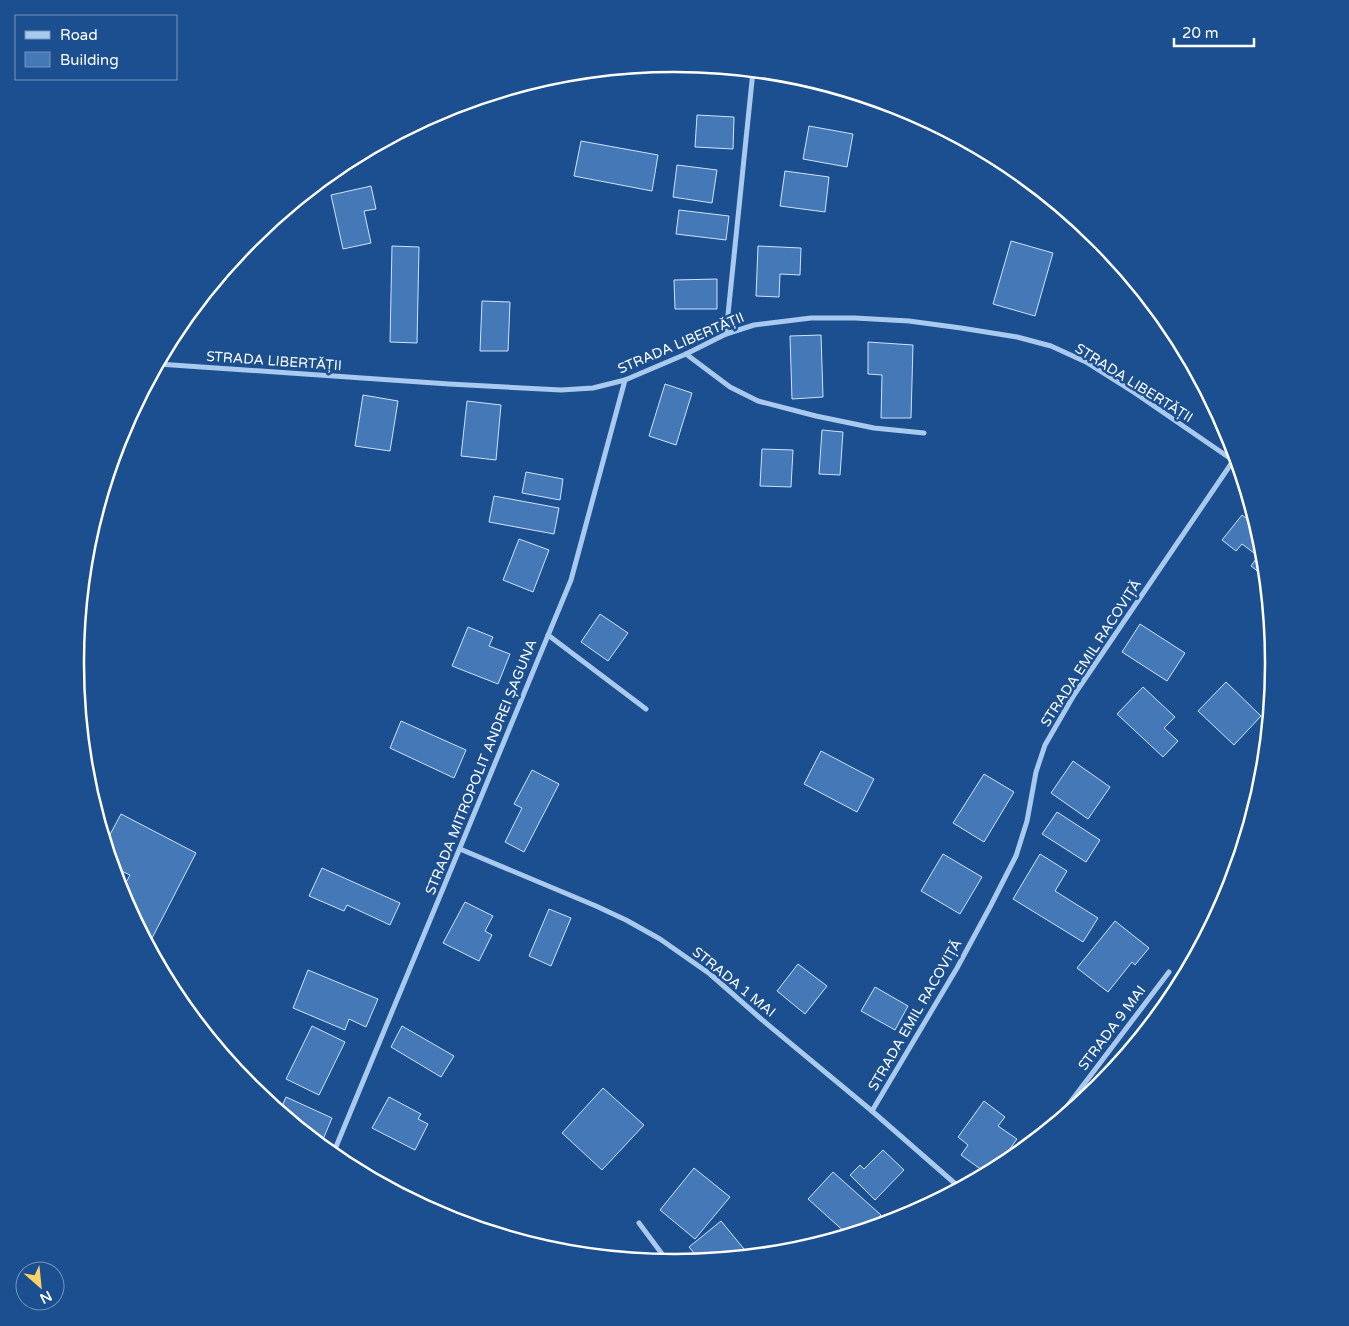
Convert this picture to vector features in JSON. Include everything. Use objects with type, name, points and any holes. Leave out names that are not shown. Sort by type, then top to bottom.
[{"type":"street","points":[[726,334],[752,78]]},
{"type":"street","name":"STRADA LIBERTĂȚII","points":[[165,365],[561,390],[593,388],[626,380],[726,334],[754,325],[812,318],[909,321],[1025,339],[1051,346],[1086,362],[1136,393],[1228,457]]},
{"type":"street","points":[[686,354],[730,387],[758,401],[864,426],[924,433]]},
{"type":"street","name":"STRADA MITROPOLIT ANDREI ȘAGUNA","points":[[336,1147],[571,580],[626,380]]},
{"type":"street","name":"STRADA EMIL RACOVIȚĂ","points":[[872,1111],[957,968],[992,905],[1016,856],[1036,772],[1045,745],[1074,695],[1232,467]]},
{"type":"street","points":[[548,635],[646,709]]},
{"type":"street","name":"STRADA 1 MAI","points":[[460,849],[596,906],[660,939],[710,974],[954,1183]]},
{"type":"street","name":"STRADA 9 MAI","points":[[1072,1099],[1168,972]]},
{"type":"street","points":[[639,1223],[662,1253]]},
{"type":"building","points":[[697,115],[734,117],[733,149],[695,147]]},
{"type":"building","points":[[809,126],[853,134],[847,167],[803,159]]},
{"type":"building","points":[[581,141],[658,155],[652,191],[574,176]]},
{"type":"building","points":[[677,165],[717,170],[712,203],[673,197]]},
{"type":"building","points":[[785,171],[829,177],[825,212],[780,206]]},
{"type":"building","points":[[371,186],[376,209],[364,211],[371,243],[343,249],[331,195]]},
{"type":"building","points":[[679,210],[729,216],[726,240],[676,234]]},
{"type":"building","points":[[1011,241],[1053,253],[1035,316],[993,304]]},
{"type":"building","points":[[392,246],[419,247],[417,343],[390,342]]},
{"type":"building","points":[[758,246],[801,248],[800,275],[780,274],[779,297],[756,296]]},
{"type":"building","points":[[717,279],[717,309],[675,309],[674,280]]},
{"type":"building","points":[[482,301],[510,302],[508,351],[480,351]]},
{"type":"building","points":[[821,335],[823,397],[792,399],[790,336]]},
{"type":"building","points":[[868,342],[913,345],[911,418],[881,418],[882,375],[868,374]]},
{"type":"building","points":[[665,384],[692,393],[676,445],[649,436]]},
{"type":"building","points":[[363,395],[398,401],[390,451],[355,446]]},
{"type":"building","points":[[467,401],[501,405],[496,460],[461,456]]},
{"type":"building","points":[[822,430],[843,432],[840,475],[819,474]]},
{"type":"building","points":[[762,449],[793,450],[791,487],[760,486]]},
{"type":"building","points":[[526,472],[563,479],[560,500],[522,493]]},
{"type":"building","points":[[494,496],[559,508],[554,534],[489,522]]},
{"type":"building","points":[[1242,515],[1247,519],[1255,554],[1242,544],[1236,551],[1222,540]]},
{"type":"building","points":[[519,539],[549,550],[533,592],[503,580]]},
{"type":"building","points":[[1256,559],[1258,571],[1251,566]]},
{"type":"building","points":[[600,614],[628,633],[608,661],[581,642]]},
{"type":"building","points":[[1140,624],[1185,653],[1167,681],[1122,652]]},
{"type":"building","points":[[468,627],[493,637],[489,646],[510,654],[498,684],[452,666]]},
{"type":"building","points":[[1226,682],[1261,716],[1234,745],[1198,711]]},
{"type":"building","points":[[1143,687],[1175,717],[1164,728],[1178,741],[1163,757],[1117,714]]},
{"type":"building","points":[[401,721],[466,750],[454,778],[390,748]]},
{"type":"building","points":[[821,751],[874,779],[857,812],[804,784]]},
{"type":"building","points":[[1073,761],[1110,787],[1088,819],[1051,793]]},
{"type":"building","points":[[532,770],[559,784],[524,852],[505,842],[522,808],[514,804]]},
{"type":"building","points":[[984,774],[1014,792],[984,842],[953,823]]},
{"type":"building","points":[[1057,812],[1100,840],[1086,862],[1042,834]]},
{"type":"building","points":[[121,814],[196,853],[152,938],[126,882],[130,875],[122,871],[110,835]]},
{"type":"building","points":[[943,854],[982,877],[960,914],[921,891]]},
{"type":"building","points":[[1040,854],[1067,871],[1055,891],[1098,918],[1083,942],[1013,899]]},
{"type":"building","points":[[322,868],[400,903],[390,925],[347,905],[344,911],[309,896]]},
{"type":"building","points":[[465,902],[493,916],[485,931],[492,935],[479,961],[443,943]]},
{"type":"building","points":[[549,909],[571,918],[551,966],[529,956]]},
{"type":"building","points":[[1115,921],[1149,948],[1135,965],[1132,962],[1108,992],[1077,968]]},
{"type":"building","points":[[798,964],[827,986],[805,1014],[777,991]]},
{"type":"building","points":[[308,970],[378,999],[366,1027],[349,1019],[345,1030],[293,1008]]},
{"type":"building","points":[[875,987],[908,1006],[895,1030],[861,1011]]},
{"type":"building","points":[[312,1026],[345,1042],[319,1095],[286,1079]]},
{"type":"building","points":[[402,1026],[454,1056],[441,1077],[391,1047]]},
{"type":"building","points":[[603,1088],[644,1125],[602,1170],[562,1133]]},
{"type":"building","points":[[286,1097],[332,1118],[324,1137],[315,1131],[283,1105]]},
{"type":"building","points":[[389,1097],[421,1114],[418,1119],[428,1124],[415,1150],[372,1128]]},
{"type":"building","points":[[984,1101],[1005,1117],[998,1126],[1017,1139],[1010,1149],[979,1168],[961,1155],[968,1145],[958,1137]]},
{"type":"building","points":[[883,1150],[904,1170],[875,1200],[850,1175],[860,1165],[864,1169]]},
{"type":"building","points":[[694,1168],[730,1197],[695,1239],[660,1210]]},
{"type":"building","points":[[833,1172],[881,1215],[841,1229],[808,1199]]},
{"type":"building","points":[[721,1221],[744,1249],[694,1253],[689,1247]]}]
